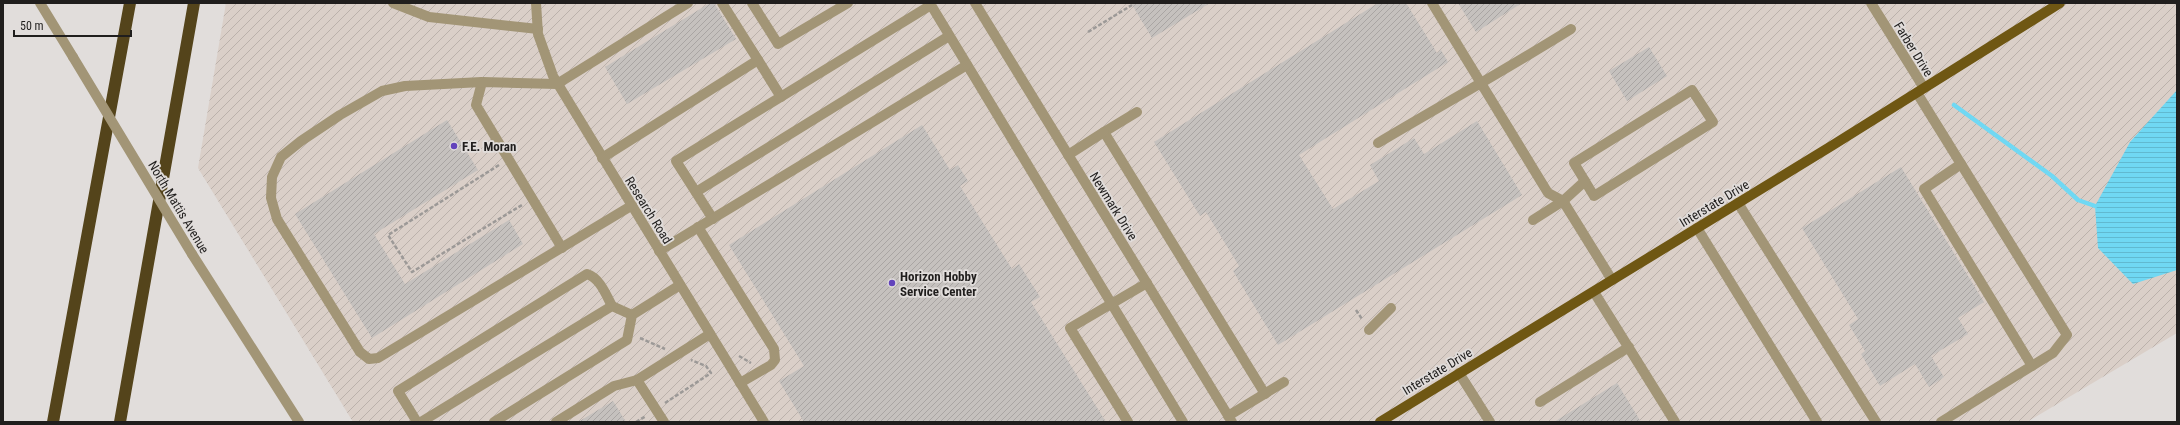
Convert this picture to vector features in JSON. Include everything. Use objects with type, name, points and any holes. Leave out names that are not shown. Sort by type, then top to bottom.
[{"type":"highway","points":[[53,422],[130,3]]},
{"type":"highway","points":[[120,422],[194,3]]},
{"type":"main road","name":"Interstate Drive","points":[[1380,422],[1594,292],[2060,3]]},
{"type":"street","name":"North Mattis Avenue","points":[[40,3],[192,254],[299,422]]},
{"type":"street","points":[[392,3],[429,17],[538,29]]},
{"type":"street","name":"Research Road","points":[[536,3],[538,29],[545,57],[557,84],[764,422]]},
{"type":"street","points":[[631,206],[378,358],[369,359],[360,352],[277,219],[271,198],[272,177],[281,157],[320,128],[382,91],[405,86],[482,82],[557,84],[688,3]]},
{"type":"street","points":[[722,3],[781,97]]},
{"type":"street","points":[[752,3],[778,44],[848,3]]},
{"type":"street","name":"Newmark Drive","points":[[975,3],[1230,419]]},
{"type":"street","points":[[1432,3],[1548,193],[1563,201],[1612,280]]},
{"type":"street","name":"Farber Drive","points":[[1870,3],[1961,164],[2067,334],[2053,353],[2032,366]]},
{"type":"street","points":[[713,219],[676,161],[931,5],[1183,422]]},
{"type":"street","points":[[1378,143],[1480,82],[1503,71],[1571,29]]},
{"type":"street","points":[[696,192],[949,36]]},
{"type":"street","points":[[602,158],[758,60]]},
{"type":"street","points":[[659,251],[967,65]]},
{"type":"street","points":[[482,82],[476,105],[562,248]]},
{"type":"street","points":[[1692,90],[1712,122],[1594,196],[1585,181],[1574,163],[1692,90]]},
{"type":"street","points":[[1068,155],[1137,112]]},
{"type":"street","points":[[1104,132],[1265,394]]},
{"type":"street","points":[[1941,422],[2032,366],[1924,188],[1961,164]]},
{"type":"street","points":[[1533,220],[1563,201],[1585,181]]},
{"type":"street","points":[[1738,203],[1876,422]]},
{"type":"street","points":[[698,227],[774,349],[775,360],[771,365],[740,383]]},
{"type":"street","points":[[1697,228],[1817,422]]},
{"type":"street","points":[[417,422],[398,391],[587,274],[593,276],[597,281],[612,306],[632,314]]},
{"type":"street","points":[[1128,422],[1070,328],[1147,283]]},
{"type":"street","points":[[494,422],[627,340],[632,314],[680,286]]},
{"type":"street","points":[[1594,292],[1675,422]]},
{"type":"street","points":[[421,422],[612,306]]},
{"type":"street","points":[[1369,330],[1392,308]]},
{"type":"street","points":[[556,422],[614,386],[637,380],[710,334]]},
{"type":"street","points":[[1540,402],[1629,348]]},
{"type":"street","points":[[1459,373],[1490,422]]},
{"type":"street","points":[[637,380],[664,422]]},
{"type":"street","points":[[1230,419],[1284,382]]},
{"type":"path","points":[[1088,32],[1132,5]]},
{"type":"path","points":[[509,159],[388,235],[412,272],[532,199]]},
{"type":"path","points":[[736,358],[739,356],[752,364]]},
{"type":"path","points":[[711,373],[717,370]]},
{"type":"shaded area","points":[[226,3],[2177,3],[2177,333],[2027,422],[353,422],[198,168]]},
{"type":"water","points":[[2177,90],[2177,270],[2133,284],[2098,248],[2095,206],[2130,142]]},
{"type":"building","points":[[710,3],[714,3],[736,39],[627,104],[605,67]]},
{"type":"building","points":[[1131,3],[1210,3],[1152,38]]},
{"type":"building","points":[[1378,3],[1406,3],[1437,53],[1441,50],[1448,62],[1299,155],[1333,209],[1379,181],[1370,165],[1414,138],[1424,154],[1477,121],[1522,195],[1278,345],[1233,271],[1239,266],[1206,212],[1200,216],[1154,142]]},
{"type":"building","points":[[1458,3],[1522,3],[1476,32]]},
{"type":"building","points":[[1649,47],[1667,76],[1627,101],[1609,71]]},
{"type":"building","points":[[447,120],[478,170],[374,234],[405,284],[509,220],[523,244],[372,338],[295,214]]},
{"type":"building","name":"Horizon Hobby Service Center","points":[[922,125],[950,170],[958,165],[968,181],[960,186],[1012,269],[1019,264],[1040,297],[1031,302],[1106,422],[804,422],[779,381],[804,366],[729,245]]},
{"type":"building","points":[[1901,167],[1984,302],[1958,318],[1968,334],[1931,356],[1944,377],[1929,387],[1915,364],[1880,386],[1861,354],[1865,351],[1849,325],[1858,319],[1802,228]]},
{"type":"building","points":[[1617,383],[1641,422],[1554,422]]},
{"type":"building","points":[[613,401],[626,422],[578,422]]},
{"type":"waterway","points":[[1954,105],[2052,176],[2078,200],[2095,206]]},
{"type":"place","name":"F.E. Moran","points":[[454,146]]},
{"type":"place","name":"Horizon Hobby Service Center","points":[[892,283]]}]
